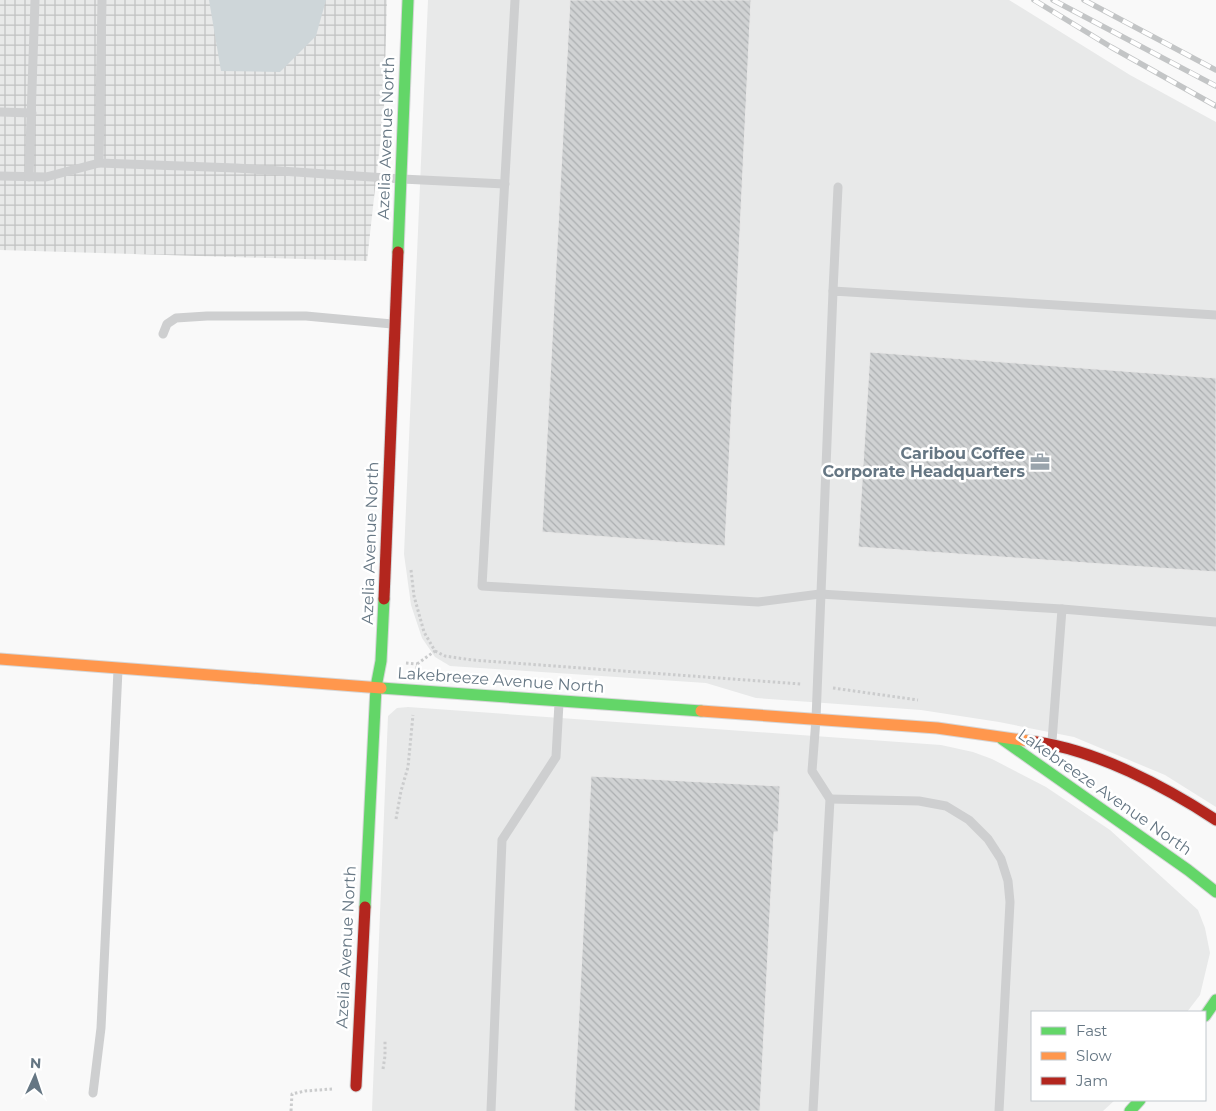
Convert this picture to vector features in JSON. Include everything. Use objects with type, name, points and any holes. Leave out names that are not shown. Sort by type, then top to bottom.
[{"type":"main road","name":"Azelia Avenue North","points":[[356,1086],[376,687],[382,662],[408,0]]},
{"type":"main road","name":"Lakebreeze Avenue North","points":[[0,659],[937,728],[1052,744],[1096,758],[1134,774],[1187,801],[1216,820]]},
{"type":"main road","name":"Lakebreeze Avenue North","points":[[1000,737],[1188,870],[1216,892]]},
{"type":"main road","points":[[1206,1015],[1216,1000]]},
{"type":"main road","points":[[1130,1111],[1139,1101]]},
{"type":"lane","points":[[29,176],[36,0]]},
{"type":"lane","points":[[99,163],[102,0]]},
{"type":"lane","points":[[515,0],[482,586],[758,602],[820,594],[1062,609],[1216,622]]},
{"type":"lane","points":[[0,112],[32,113]]},
{"type":"lane","points":[[0,176],[46,177],[99,163],[236,168],[505,184]]},
{"type":"lane","points":[[813,1111],[830,799],[812,771],[816,719],[838,187]]},
{"type":"lane","points":[[833,291],[1216,315]]},
{"type":"lane","points":[[163,334],[166,324],[176,318],[207,316],[306,316],[395,324]]},
{"type":"lane","points":[[1052,744],[1062,609]]},
{"type":"lane","points":[[93,1093],[101,1028],[118,668]]},
{"type":"lane","points":[[491,1111],[502,840],[556,757],[559,700]]},
{"type":"lane","points":[[830,799],[919,801],[946,806],[976,826],[988,839],[1001,859],[1008,881],[1010,902],[999,1111]]},
{"type":"shaded area","points":[[0,0],[387,0],[384,108],[367,261],[0,250]]},
{"type":"shaded area","points":[[209,0],[326,0],[316,36],[280,72],[221,71]]},
{"type":"shaded area","points":[[428,0],[1009,0],[1130,75],[1216,122],[1216,807],[1165,775],[1074,737],[999,722],[921,710],[756,698],[706,683],[450,666],[435,657],[422,638],[411,605],[404,554]]},
{"type":"shaded area","points":[[408,707],[941,745],[973,752],[992,759],[1046,787],[1110,830],[1198,910],[1205,928],[1210,953],[1200,995],[1188,1011],[1031,1011],[1031,1101],[1114,1101],[1103,1111],[372,1111],[388,716],[397,708]]},
{"type":"building","points":[[570,0],[751,0],[725,546],[542,532]]},
{"type":"building","name":"Caribou Coffee Corporate Headquarters","points":[[870,352],[1216,378],[1216,572],[858,547]]},
{"type":"building","points":[[591,776],[780,786],[778,832],[774,832],[760,1111],[574,1111]]},
{"type":"railway","points":[[1034,0],[1111,47],[1216,106]]},
{"type":"railway","points":[[1053,0],[1216,86]]},
{"type":"railway","points":[[1084,0],[1216,70]]},
{"type":"traffic: fast","points":[[398,252],[408,0]]},
{"type":"traffic: fast","points":[[365,907],[376,687],[381,661],[384,599]]},
{"type":"traffic: fast","points":[[381,688],[701,711]]},
{"type":"traffic: fast","points":[[1002,739],[1188,870],[1216,892]]},
{"type":"traffic: fast","points":[[1206,1015],[1216,1000]]},
{"type":"traffic: fast","points":[[1130,1111],[1139,1101]]},
{"type":"traffic: slow","points":[[0,659],[381,688]]},
{"type":"traffic: slow","points":[[701,711],[937,728],[1036,742]]},
{"type":"traffic: jam","points":[[384,599],[398,252]]},
{"type":"traffic: jam","points":[[1036,742],[1059,746],[1106,761],[1153,783],[1216,820]]},
{"type":"traffic: jam","points":[[356,1086],[365,907]]},
{"type":"place","name":"Caribou Coffee Corporate Headquarters","points":[[1040,462]]}]
